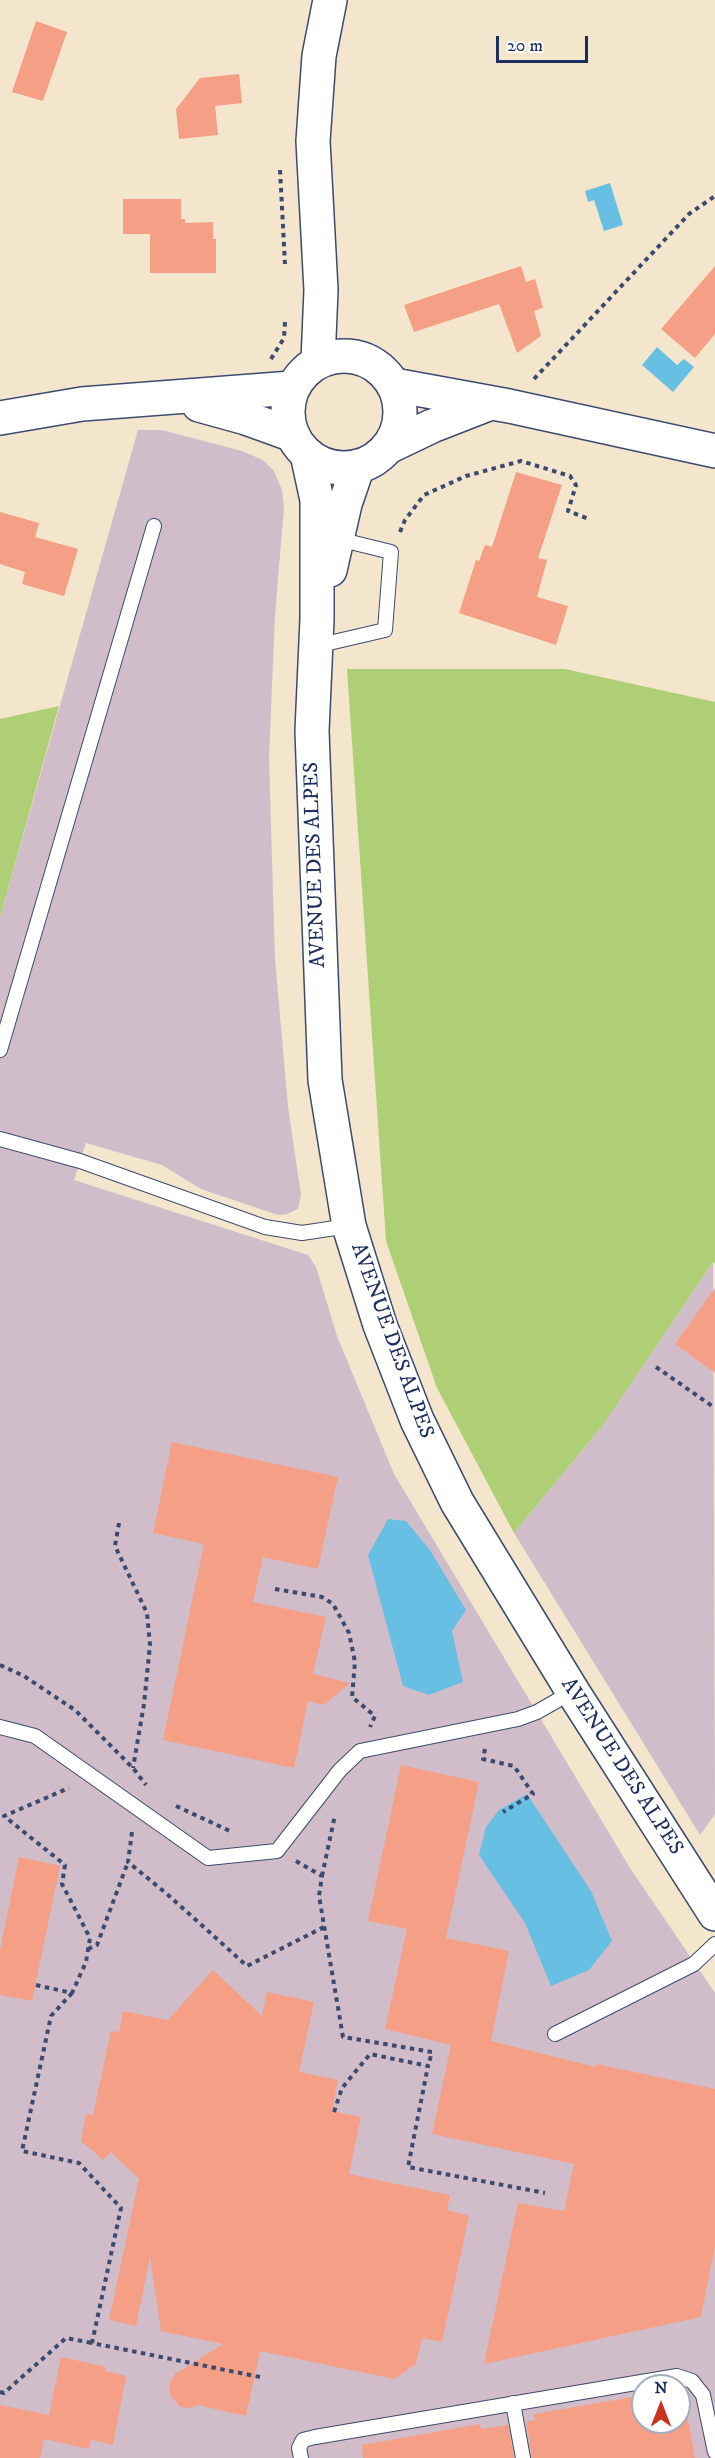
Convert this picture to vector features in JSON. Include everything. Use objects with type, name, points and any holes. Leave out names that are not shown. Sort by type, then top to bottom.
[{"type":"main road","points":[[318,361],[321,290],[313,141],[319,56],[330,0]]},
{"type":"main road","points":[[321,290],[352,356]]},
{"type":"main road","points":[[300,445],[288,420],[288,404],[292,388],[303,372],[318,361],[335,356],[352,356],[369,361],[394,385],[399,401],[400,417],[396,433],[388,447]]},
{"type":"main road","points":[[394,385],[500,404],[715,452]]},
{"type":"main road","points":[[0,418],[82,404],[292,388]]},
{"type":"main road","points":[[174,398],[246,418],[300,445],[323,464],[340,468],[358,466],[375,459],[388,447],[432,426],[500,404]]},
{"type":"main road","name":"AVENUE DES ALPES","points":[[300,445],[317,500],[317,632],[312,731],[325,1080],[349,1226],[380,1325],[422,1431],[457,1502],[573,1692],[715,1914]]},
{"type":"main road","name":"AVENUE DES ALPES","points":[[317,632],[345,504],[358,466]]},
{"type":"lane","points":[[0,1050],[154,526]]},
{"type":"lane","points":[[317,632],[385,630],[391,552],[338,539]]},
{"type":"lane","points":[[0,1139],[80,1161],[265,1227],[302,1233],[349,1226]]},
{"type":"lane","points":[[0,1727],[35,1736],[208,1858],[277,1851],[340,1770],[360,1751],[518,1719],[537,1712],[573,1692]]},
{"type":"lane","points":[[555,2034],[694,1964],[715,1944]]},
{"type":"lane","points":[[301,2458],[299,2448],[303,2440],[677,2376],[692,2381],[704,2395],[715,2452]]},
{"type":"lane","points":[[513,2403],[523,2458]]},
{"type":"path","points":[[280,159],[279,192],[285,270]]},
{"type":"path","points":[[500,404],[689,214],[715,196]]},
{"type":"path","points":[[249,393],[249,374],[269,361],[284,338],[285,316]]},
{"type":"path","points":[[391,552],[405,520],[424,495],[466,476],[521,461],[570,476],[576,485],[568,511],[590,519]]},
{"type":"path","points":[[656,1367],[715,1408]]},
{"type":"path","points":[[119,1523],[115,1546],[147,1613],[150,1645],[144,1704],[133,1768]]},
{"type":"path","points":[[275,1589],[322,1598],[333,1604],[349,1633],[355,1662],[352,1697],[375,1716],[357,1754]]},
{"type":"path","points":[[4,1816],[95,1778]]},
{"type":"path","points":[[322,1876],[337,1807]]},
{"type":"path","points":[[0,1811],[65,1865],[62,1884],[90,1938],[82,1972],[72,1993],[51,2016],[22,2151],[79,2163],[121,2208],[92,2343]]},
{"type":"path","points":[[88,1949],[97,1945],[128,1862],[133,1822],[141,1811]]},
{"type":"path","points":[[128,1862],[247,1966],[324,1927]]},
{"type":"path","points":[[36,1985],[72,1993]]},
{"type":"path","points":[[334,2112],[342,2088],[370,2054],[428,2066],[408,2167],[545,2193]]},
{"type":"path","points":[[0,2392],[4,2393],[66,2338],[260,2377]]},
{"type":"shaded area","points":[[138,430],[162,430],[242,451],[263,460],[274,471],[282,490],[284,508],[275,615],[269,758],[275,959],[288,1107],[301,1195],[298,1209],[278,1215],[201,1189],[162,1165],[86,1143],[74,1180],[308,1255],[316,1267],[337,1336],[394,1474],[630,1868],[715,1993],[715,2458],[0,2458],[0,917]]},
{"type":"shaded area","points":[[713,1262],[715,1814],[700,1835],[514,1533],[603,1425]]},
{"type":"green space","points":[[347,669],[565,669],[715,702],[715,1263],[713,1262],[603,1425],[514,1533],[437,1388],[386,1241]]},
{"type":"green space","points":[[59,706],[0,917],[0,719]]},
{"type":"water","points":[[610,183],[623,225],[604,231],[594,200],[588,202],[585,191]]},
{"type":"water","points":[[657,347],[677,365],[684,359],[694,367],[673,392],[642,365]]},
{"type":"water","points":[[388,1519],[406,1521],[430,1550],[466,1610],[452,1631],[463,1682],[429,1695],[403,1686],[368,1555]]},
{"type":"water","points":[[527,1794],[591,1891],[612,1941],[589,1970],[551,1986],[525,1923],[479,1855],[486,1827],[499,1810]]},
{"type":"building","points":[[36,21],[67,32],[43,101],[12,92]]},
{"type":"building","points":[[239,74],[242,103],[215,106],[218,135],[179,139],[176,109],[200,78]]},
{"type":"building","points":[[123,199],[181,199],[181,219],[185,219],[185,223],[213,222],[213,239],[216,239],[216,273],[150,273],[150,234],[123,234]]},
{"type":"building","points":[[521,266],[526,282],[535,279],[543,308],[534,311],[541,336],[517,353],[499,304],[414,332],[404,305]]},
{"type":"building","points":[[715,266],[715,334],[695,358],[661,329]]},
{"type":"building","points":[[516,472],[562,485],[538,558],[547,560],[537,597],[568,606],[556,645],[459,613],[476,560],[479,561],[485,545],[492,547]]},
{"type":"building","points":[[0,512],[39,523],[35,537],[78,549],[64,596],[22,584],[25,572],[0,564]]},
{"type":"building","points":[[715,1288],[715,1373],[675,1344]]},
{"type":"building","points":[[172,1442],[338,1477],[318,1569],[263,1557],[253,1602],[326,1617],[313,1674],[350,1683],[324,1705],[308,1701],[294,1768],[163,1740],[204,1544],[153,1533]]},
{"type":"building","points":[[401,1765],[479,1782],[446,1938],[509,1951],[491,2041],[596,2067],[596,2064],[715,2089],[715,2246],[701,2317],[484,2364],[518,2203],[564,2211],[574,2164],[432,2134],[451,2045],[385,2029],[407,1929],[368,1921]]},
{"type":"building","points":[[19,1857],[60,1866],[32,2001],[0,1995],[0,1950]]},
{"type":"building","points":[[213,1970],[262,2016],[267,1992],[314,2002],[299,2072],[338,2080],[332,2111],[361,2117],[349,2174],[450,2195],[447,2210],[469,2216],[442,2342],[422,2338],[416,2364],[394,2379],[260,2351],[246,2416],[197,2405],[190,2408],[181,2407],[171,2397],[169,2384],[175,2374],[223,2344],[161,2331],[150,2257],[136,2326],[109,2320],[139,2179],[111,2152],[103,2160],[81,2141],[86,2114],[93,2115],[111,2031],[119,2032],[123,2011],[168,2020]]},
{"type":"building","points":[[61,2357],[106,2367],[105,2371],[126,2376],[113,2445],[91,2440],[89,2449],[44,2439],[40,2458],[0,2458],[0,2405],[49,2415]]},
{"type":"building","points":[[631,2397],[631,2434],[691,2434],[695,2458],[532,2458],[526,2422],[535,2420],[534,2414]]},
{"type":"building","points":[[480,2424],[481,2429],[508,2425],[514,2458],[363,2458],[362,2445]]}]
